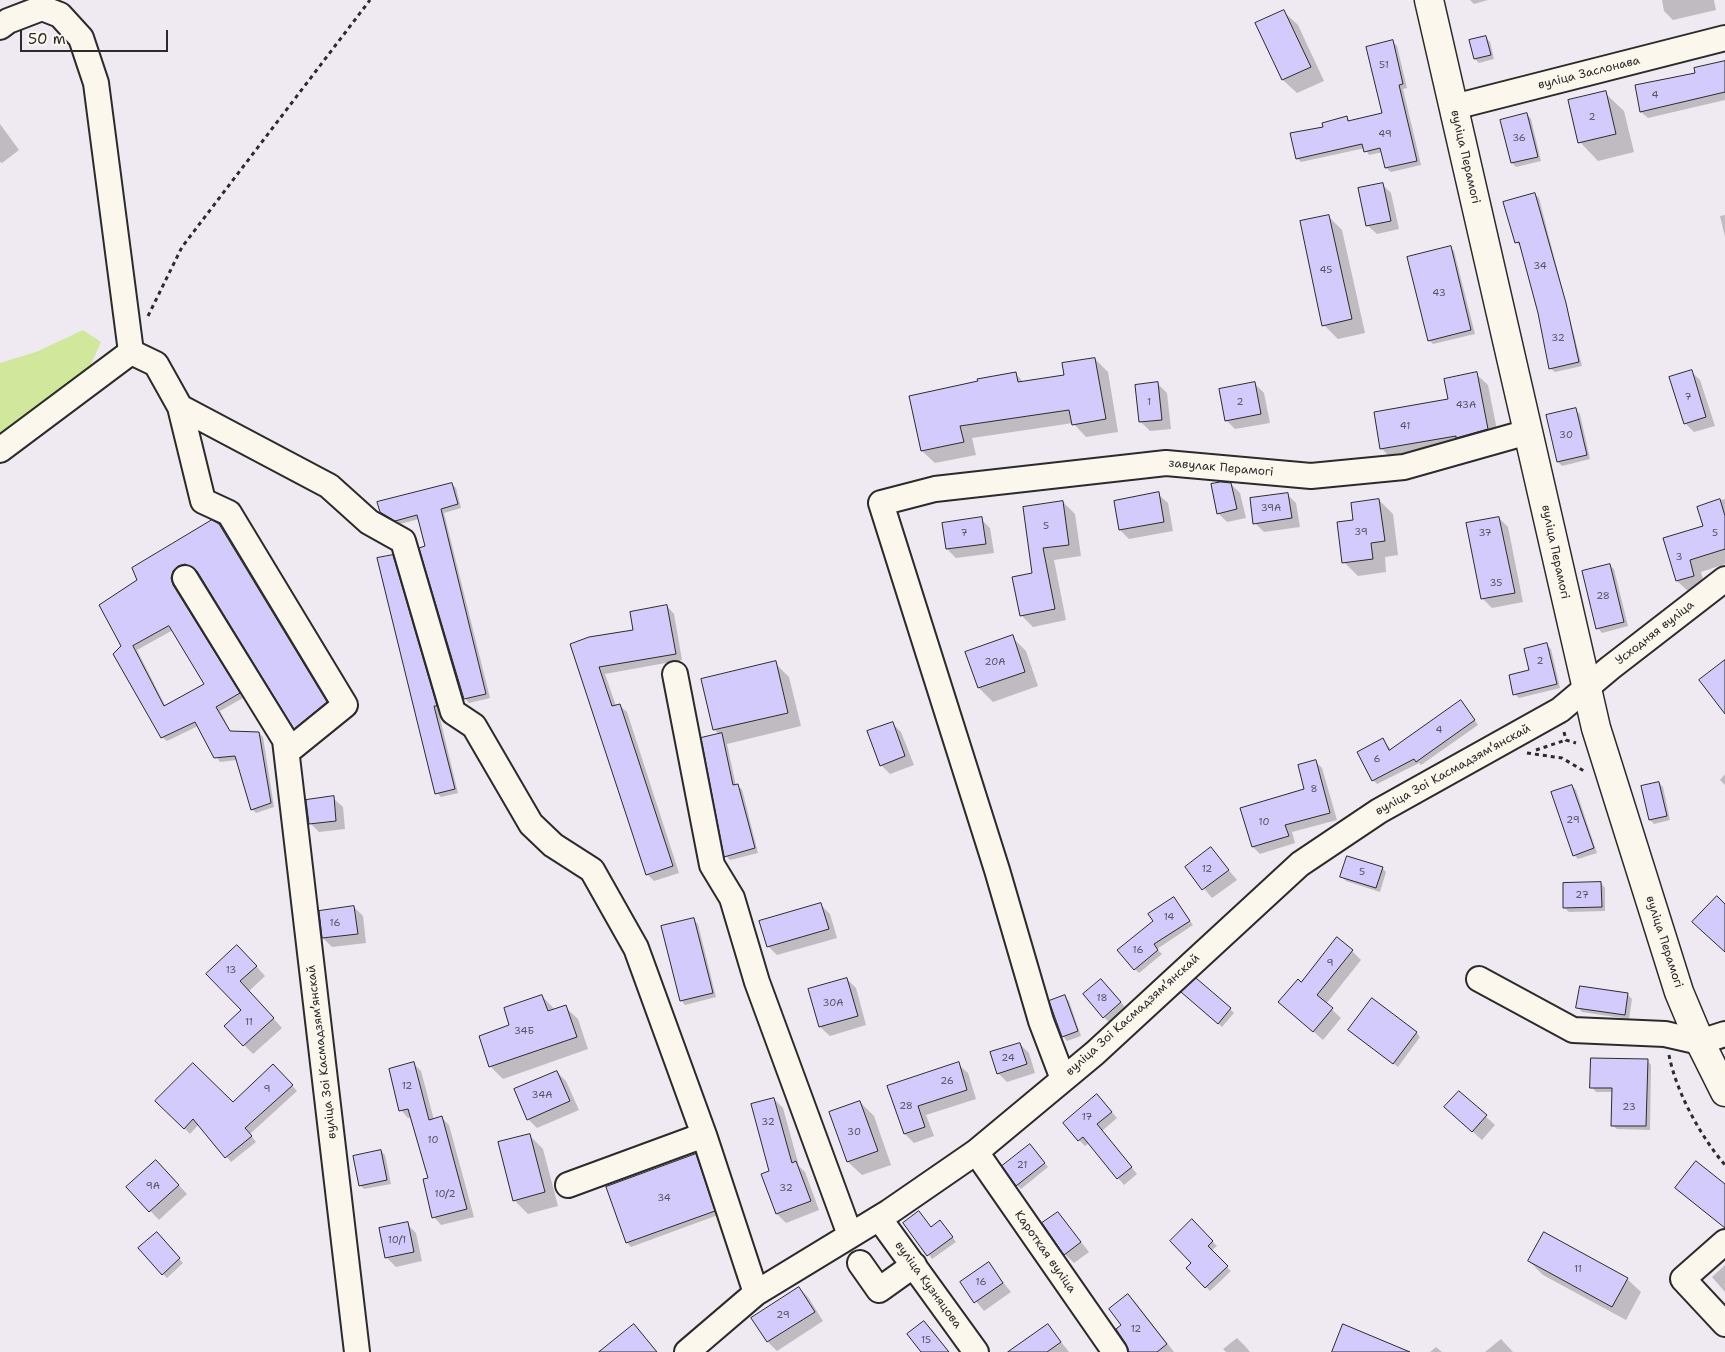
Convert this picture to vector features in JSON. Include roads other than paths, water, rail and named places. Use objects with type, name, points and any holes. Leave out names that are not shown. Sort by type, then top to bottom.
[{"type":"main road","name":"вуліца Перамогі","points":[[1429,0],[1586,689],[1679,992],[1713,1038],[1725,1092]]},
{"type":"street","points":[[0,27],[8,21],[42,8],[60,15],[81,38],[96,83],[131,352]]},
{"type":"street","name":"вуліца Заслонава","points":[[1454,108],[1725,38]]},
{"type":"street","points":[[131,352],[156,364],[180,407],[203,501],[229,513],[346,705],[287,752]]},
{"type":"street","points":[[0,450],[131,352]]},
{"type":"street","points":[[180,407],[329,486],[369,522],[404,540],[453,712],[474,726],[531,824],[553,845],[592,870],[636,948],[704,1135],[756,1293]]},
{"type":"street","name":"завулак Перамогі","points":[[1063,1079],[1041,1021],[997,870],[882,504],[935,490],[1166,463],[1311,476],[1404,467],[1528,432]]},
{"type":"street","name":"вуліца Зоі Касмадзямʼянскай","points":[[185,578],[285,740],[357,1352]]},
{"type":"street","name":"Усходняя вуліца","points":[[1586,689],[1725,579]]},
{"type":"street","points":[[676,674],[712,865],[732,898],[757,982],[850,1235]]},
{"type":"street","name":"вуліца Зоі Касмадзямʼянскай","points":[[687,1352],[756,1293],[879,1218],[976,1152],[1095,1053],[1300,864],[1379,811],[1560,710],[1586,689]]},
{"type":"street","points":[[1479,979],[1573,1030],[1713,1038]]},
{"type":"street","points":[[568,1185],[704,1135]]},
{"type":"street","name":"Кароткая вуліца","points":[[976,1152],[1115,1352]]},
{"type":"street","name":"вуліца Кузняцова","points":[[879,1218],[976,1352]]},
{"type":"street","points":[[1725,1242],[1683,1279],[1725,1324]]},
{"type":"street","points":[[860,1263],[884,1297],[914,1266]]}]
